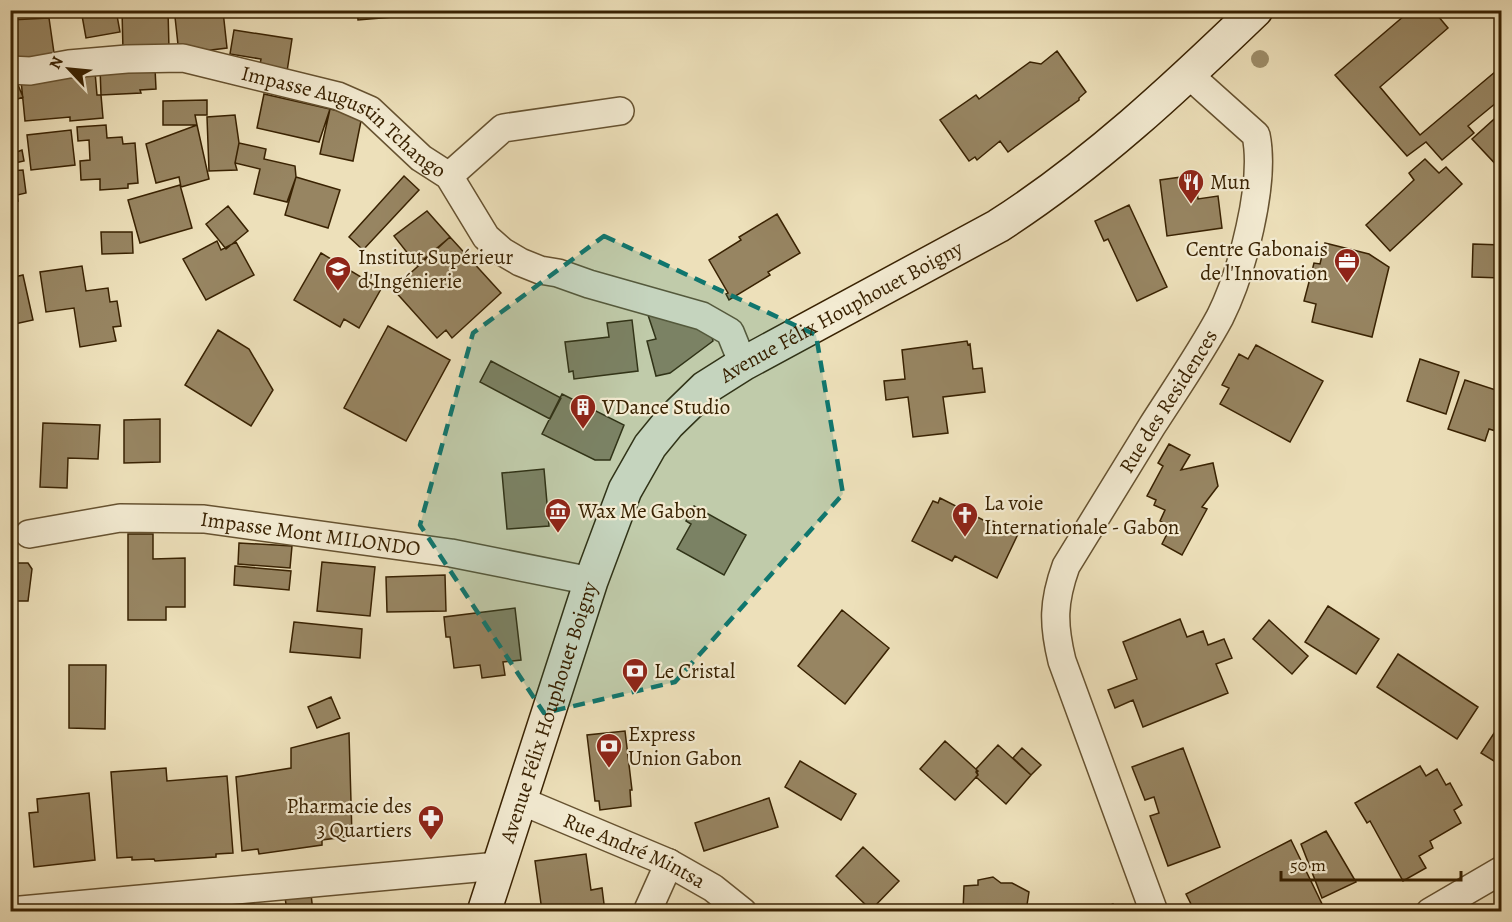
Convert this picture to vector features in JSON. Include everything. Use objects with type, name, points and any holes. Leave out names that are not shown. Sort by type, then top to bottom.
[{"type":"main road","name":"Avenue Félix Houphouet Boigny","points":[[484,912],[591,581],[625,490],[650,446],[668,424],[705,388],[743,363],[998,226],[1027,207],[1078,171],[1189,75],[1256,10]]},
{"type":"street","name":"Impasse Augustin Tchango","points":[[10,70],[30,72],[80,63],[183,58],[338,96],[370,110],[421,158],[449,176],[486,237],[503,252],[540,270],[558,273],[702,316],[730,332],[743,363]]},
{"type":"street","name":"Rue des Residences","points":[[1154,912],[1062,661],[1054,619],[1056,602],[1066,566],[1220,316],[1238,269],[1249,228],[1257,192],[1259,150],[1256,135],[1189,75]]},
{"type":"street","points":[[449,176],[503,128],[620,111]]},
{"type":"street","name":"Impasse Mont MILONDO","points":[[29,534],[120,518],[204,519],[452,553],[591,581]]},
{"type":"street","name":"Rue André Mintsa","points":[[519,800],[669,863],[713,888],[743,912]]},
{"type":"street","points":[[647,912],[669,863]]},
{"type":"street","points":[[10,911],[498,866]]},
{"type":"street","points":[[1430,912],[1502,870]]},
{"type":"highlighted area","points":[[604,236],[816,335],[843,494],[675,682],[544,713],[420,525],[473,333]]},
{"type":"building","points":[[81,10],[116,10],[120,32],[86,38]]},
{"type":"building","points":[[122,10],[168,10],[169,49],[123,51]]},
{"type":"building","points":[[178,10],[201,10],[179,14]]},
{"type":"building","points":[[357,10],[392,10],[393,17],[358,20]]},
{"type":"building","points":[[1411,10],[1433,10],[1448,28],[1380,87],[1420,135],[1502,66],[1502,98],[1468,126],[1474,133],[1442,160],[1426,142],[1407,156],[1335,75]]},
{"type":"building","points":[[223,11],[227,48],[179,54],[175,17]]},
{"type":"building","points":[[49,18],[54,53],[10,63],[10,20]]},
{"type":"building","points":[[234,30],[292,39],[286,78],[258,74],[261,59],[230,54]]},
{"type":"building","points":[[1057,51],[1086,92],[1079,100],[1008,152],[1000,141],[977,160],[975,157],[969,161],[940,120],[976,95],[979,99],[1030,62],[1041,64]]},
{"type":"building","points":[[100,68],[155,68],[156,89],[140,90],[141,93],[101,95]]},
{"type":"building","points":[[95,72],[97,95],[101,95],[103,118],[70,121],[70,117],[25,121],[21,80]]},
{"type":"building","points":[[16,80],[23,97],[10,102],[10,83]]},
{"type":"building","points":[[264,94],[330,109],[319,142],[257,128]]},
{"type":"building","points":[[207,100],[207,115],[195,115],[197,125],[163,125],[163,101]]},
{"type":"building","points":[[330,109],[362,116],[353,161],[320,154]]},
{"type":"building","points":[[1502,112],[1502,171],[1472,139]]},
{"type":"building","points":[[235,115],[239,143],[235,163],[237,170],[209,171],[207,117]]},
{"type":"building","points":[[10,124],[17,152],[22,150],[24,161],[10,164]]},
{"type":"building","points":[[106,125],[107,138],[122,137],[123,144],[135,143],[138,183],[128,184],[128,188],[100,190],[100,179],[81,180],[80,161],[90,160],[89,140],[78,141],[77,127]]},
{"type":"building","points":[[197,125],[209,179],[181,187],[179,177],[156,183],[146,144]]},
{"type":"building","points":[[71,130],[75,165],[31,170],[27,135]]},
{"type":"building","points":[[239,143],[266,149],[264,159],[295,166],[296,177],[287,202],[254,194],[260,169],[235,163]]},
{"type":"building","points":[[1425,159],[1439,173],[1446,167],[1462,184],[1390,251],[1366,225],[1414,180],[1409,173]]},
{"type":"building","points":[[23,170],[26,193],[17,195],[18,201],[10,202],[10,171]]},
{"type":"building","name":"Mun","points":[[1195,175],[1198,199],[1218,196],[1222,228],[1167,236],[1160,180]]},
{"type":"building","points":[[404,176],[419,190],[363,250],[349,237]]},
{"type":"building","points":[[296,177],[340,190],[328,228],[285,215]]},
{"type":"building","points":[[180,185],[192,228],[140,243],[128,200]]},
{"type":"building","points":[[1129,205],[1167,287],[1137,301],[1108,239],[1104,241],[1095,221]]},
{"type":"building","points":[[228,206],[248,231],[226,249],[206,224]]},
{"type":"building","points":[[427,211],[450,237],[417,265],[394,236]]},
{"type":"building","points":[[777,214],[800,253],[768,272],[770,275],[729,300],[726,294],[728,293],[709,260],[741,240],[739,237]]},
{"type":"building","points":[[10,218],[16,218],[15,264],[10,264]]},
{"type":"building","points":[[101,232],[132,232],[133,253],[102,254]]},
{"type":"building","points":[[450,237],[501,293],[452,338],[446,330],[437,338],[393,289]]},
{"type":"building","points":[[217,241],[221,250],[236,242],[254,275],[206,300],[183,259]]},
{"type":"building","name":"Centre Gabonais de l'Innovation","points":[[1325,243],[1369,254],[1389,267],[1372,337],[1312,322],[1316,304],[1304,301],[1314,263],[1320,264]]},
{"type":"building","points":[[1473,244],[1502,245],[1502,278],[1472,277]]},
{"type":"building","points":[[321,253],[381,289],[359,328],[344,319],[340,327],[294,300]]},
{"type":"building","points":[[82,266],[86,291],[108,288],[110,302],[117,301],[121,326],[113,327],[116,341],[80,347],[74,308],[46,312],[40,272]]},
{"type":"building","points":[[23,275],[33,320],[10,325],[10,278]]},
{"type":"building","points":[[653,314],[711,333],[713,341],[670,373],[656,376],[647,341],[656,339],[648,315]]},
{"type":"building","points":[[632,320],[638,371],[574,379],[573,371],[569,372],[565,342],[609,337],[607,323]]},
{"type":"building","points":[[388,326],[450,360],[406,441],[344,408]]},
{"type":"building","points":[[218,330],[249,349],[273,390],[251,426],[185,385]]},
{"type":"building","points":[[967,341],[968,345],[970,344],[973,369],[982,368],[985,392],[943,397],[948,433],[913,437],[908,397],[886,400],[884,381],[905,379],[902,350]]},
{"type":"building","points":[[1256,345],[1323,381],[1290,442],[1220,404],[1229,388],[1222,385],[1239,354],[1248,359]]},
{"type":"building","points":[[1420,359],[1459,372],[1446,414],[1407,401]]},
{"type":"building","points":[[491,361],[561,398],[550,419],[480,382]]},
{"type":"building","points":[[1465,380],[1502,392],[1502,433],[1489,429],[1485,441],[1448,429]]},
{"type":"building","name":"VDance Studio","points":[[562,394],[624,425],[610,460],[595,460],[542,434]]},
{"type":"building","points":[[160,419],[160,462],[124,463],[124,420]]},
{"type":"building","points":[[43,423],[100,425],[98,459],[68,458],[67,488],[40,487]]},
{"type":"building","points":[[1169,444],[1190,455],[1181,470],[1213,463],[1218,486],[1202,507],[1207,509],[1182,555],[1162,544],[1171,526],[1160,521],[1165,510],[1154,505],[1156,500],[1147,496],[1163,466],[1158,463]]},
{"type":"building","points":[[544,469],[549,526],[507,529],[502,473]]},
{"type":"building","name":"La voie Internationale - Gabon","points":[[940,498],[987,522],[989,519],[1018,534],[997,578],[955,556],[952,561],[912,541],[933,501],[938,503]]},
{"type":"building","points":[[694,506],[746,535],[724,575],[677,549],[691,524],[686,521]]},
{"type":"building","points":[[128,534],[153,534],[153,559],[185,558],[185,607],[166,607],[166,620],[128,620]]},
{"type":"building","points":[[239,543],[292,546],[290,568],[238,564]]},
{"type":"building","points":[[1501,557],[1502,599],[1498,599]]},
{"type":"building","points":[[322,562],[375,567],[370,616],[317,611]]},
{"type":"building","points":[[10,563],[28,563],[32,569],[28,601],[13,601],[13,639],[10,639]]},
{"type":"building","points":[[235,566],[291,571],[289,590],[234,585]]},
{"type":"building","points":[[445,575],[446,611],[387,612],[386,577]]},
{"type":"building","points":[[1328,606],[1379,639],[1356,674],[1305,642]]},
{"type":"building","points":[[515,608],[521,660],[503,662],[505,675],[482,678],[480,665],[454,668],[450,637],[446,637],[444,617]]},
{"type":"building","points":[[842,610],[889,648],[845,704],[798,666]]},
{"type":"building","points":[[1180,619],[1187,637],[1203,631],[1208,645],[1224,639],[1232,658],[1216,664],[1228,693],[1143,727],[1133,700],[1115,708],[1108,690],[1137,679],[1123,642]]},
{"type":"building","points":[[1269,620],[1308,656],[1292,674],[1253,639]]},
{"type":"building","points":[[294,622],[362,629],[360,658],[290,652]]},
{"type":"building","points":[[1398,654],[1478,707],[1457,739],[1377,687]]},
{"type":"building","points":[[69,665],[106,665],[105,729],[69,728]]},
{"type":"building","points":[[331,697],[340,718],[317,728],[308,707]]},
{"type":"building","points":[[1502,721],[1502,766],[1481,753]]},
{"type":"building","points":[[625,731],[632,790],[630,790],[631,806],[600,810],[599,801],[595,801],[587,735]]},
{"type":"building","points":[[349,733],[352,836],[322,840],[322,845],[259,854],[258,849],[242,851],[236,777],[291,768],[291,748]]},
{"type":"building","points":[[945,741],[978,771],[976,772],[978,775],[955,800],[920,769]]},
{"type":"building","points":[[998,745],[1031,775],[1006,804],[976,777],[978,775],[976,769]]},
{"type":"building","points":[[1022,748],[1041,765],[1031,775],[1013,758]]},
{"type":"building","points":[[1183,748],[1220,847],[1168,866],[1150,816],[1159,813],[1154,797],[1145,800],[1132,767]]},
{"type":"building","points":[[800,761],[856,794],[841,820],[785,787]]},
{"type":"building","points":[[1420,766],[1426,776],[1437,769],[1446,785],[1450,783],[1462,805],[1454,810],[1461,823],[1430,841],[1433,848],[1419,856],[1426,868],[1403,881],[1370,821],[1367,823],[1355,803]]},
{"type":"building","points":[[166,768],[167,781],[227,776],[233,853],[216,854],[216,857],[155,861],[154,859],[132,860],[132,857],[117,858],[111,772]]},
{"type":"building","points":[[89,793],[95,860],[34,867],[29,813],[38,812],[37,799]]},
{"type":"building","points":[[769,798],[778,827],[704,851],[695,823]]},
{"type":"building","points":[[1326,831],[1356,882],[1322,898],[1301,844]]},
{"type":"building","points":[[1291,840],[1323,906],[1312,912],[1195,912],[1186,894]]},
{"type":"building","points":[[863,847],[899,881],[871,910],[836,876]]},
{"type":"building","points":[[586,854],[591,890],[602,888],[605,912],[539,912],[542,911],[535,861]]},
{"type":"building","points":[[993,877],[1001,883],[1012,883],[1029,892],[1027,905],[1034,908],[1034,912],[963,912],[964,886],[978,885],[978,880]]},
{"type":"building","points":[[311,894],[313,912],[287,912],[285,897]]},
{"type":"building","points":[[1113,904],[1116,912],[1093,912]]},
{"type":"building","points":[[191,905],[192,912],[176,912],[176,906]]},
{"type":"building","points":[[396,908],[397,912],[368,912]]},
{"type":"place","name":"Mun","points":[[1191,205]]},
{"type":"place","name":"Centre Gabonais de l'Innovation","points":[[1347,284]]},
{"type":"place","name":"Institut Supérieur d'Ingénierie","points":[[338,292]]},
{"type":"place","name":"VDance Studio","points":[[583,430]]},
{"type":"place","name":"Wax Me Gabon","points":[[558,534]]},
{"type":"place","name":"La voie Internationale - Gabon","points":[[965,538]]},
{"type":"place","name":"Le Cristal","points":[[635,694]]},
{"type":"place","name":"Express Union Gabon","points":[[609,769]]},
{"type":"place","name":"Pharmacie des 3 Quartiers","points":[[431,841]]}]
